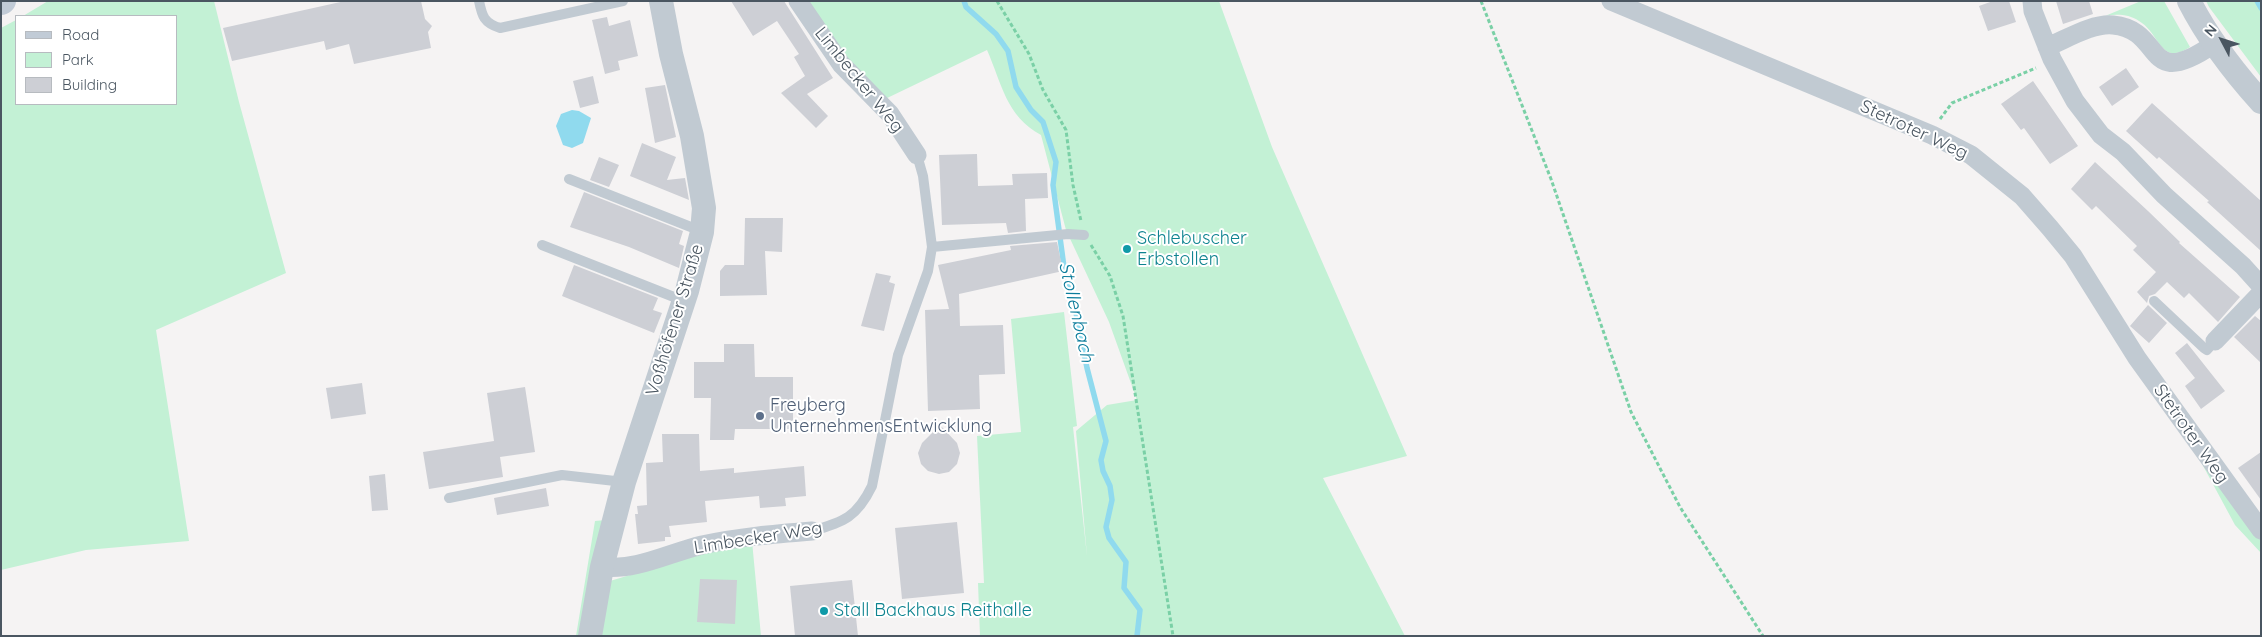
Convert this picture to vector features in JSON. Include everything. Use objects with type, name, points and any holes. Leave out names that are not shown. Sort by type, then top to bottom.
[{"type":"street","name":"Voßhöfener Straße","points":[[590,636],[602,567],[624,482],[684,301],[697,259],[702,232],[704,208],[692,136],[671,54],[662,1]]},
{"type":"street","name":"Limbecker Weg","points":[[798,1],[842,64],[890,114],[917,155]]},
{"type":"street","name":"Stetroter Weg","points":[[1611,1],[1932,135],[1971,155],[2022,196],[2073,256],[2137,358],[2261,530]]},
{"type":"street","points":[[2032,1],[2033,11],[2049,53],[2076,101],[2101,135],[2123,152],[2164,195],[2243,266],[2261,286]]},
{"type":"street","points":[[2189,1],[2214,44],[2236,75],[2261,102]]},
{"type":"street","points":[[2049,53],[2092,28],[2112,25],[2131,29],[2144,38],[2158,58],[2169,63],[2183,62],[2214,44]]},
{"type":"street","points":[[2215,341],[2261,293]]},
{"type":"street","name":"Limbecker Weg","points":[[602,567],[618,569],[675,552],[734,539],[812,531]]},
{"type":"lane","points":[[479,1],[482,17],[489,25],[500,28],[589,5],[623,1]]},
{"type":"lane","name":"Limbecker Weg","points":[[812,531],[849,518],[862,506],[872,486],[898,356],[928,271],[932,247],[923,176],[917,155]]},
{"type":"lane","points":[[568,179],[702,232]]},
{"type":"lane","points":[[932,247],[1068,234],[1084,235]]},
{"type":"lane","points":[[542,245],[684,301]]},
{"type":"lane","points":[[2154,301],[2207,350],[2215,341]]},
{"type":"lane","points":[[449,498],[562,475],[624,482]]},
{"type":"path","points":[[997,1],[1029,54],[1043,90],[1066,130],[1073,185],[1084,235],[1110,276],[1123,316],[1173,636]]},
{"type":"path","points":[[1481,1],[1552,179],[1631,412],[1680,507],[1764,636]]},
{"type":"path","points":[[1932,135],[1940,119],[1952,103],[2031,70],[2049,53]]},
{"type":"green space","points":[[48,1],[214,1],[239,102],[286,273],[156,330],[189,541],[86,550],[1,570],[1,28],[15,21],[15,105],[178,105],[178,15],[25,15]]},
{"type":"green space","points":[[803,1],[1219,1],[1272,147],[1407,456],[1323,478],[1405,636],[980,636],[978,583],[984,583],[977,436],[1021,432],[1011,319],[1064,312],[1077,426],[1073,427],[1087,556],[1076,431],[1107,405],[1137,400],[1109,322],[1066,230],[1041,135],[1029,127],[1012,109],[1001,87],[987,50],[883,100],[870,88]]},
{"type":"green space","points":[[2141,1],[2164,1],[2190,47],[2180,52],[2172,53],[2166,51],[2146,26],[2139,21],[2122,15],[2105,16]]},
{"type":"green space","points":[[2206,1],[2261,1],[2261,77],[2209,7]]},
{"type":"green space","points":[[2194,449],[2261,535],[2261,553],[2235,525]]},
{"type":"green space","points":[[606,520],[583,636],[576,636],[595,521]]},
{"type":"green space","points":[[752,541],[761,636],[598,636],[610,581],[640,572],[667,559]]},
{"type":"water","points":[[572,110],[579,111],[591,118],[583,143],[572,148],[563,145],[556,126],[561,114]]},
{"type":"building","points":[[345,1],[421,1],[425,19],[432,26],[428,32],[431,48],[354,64],[349,44],[326,50],[324,41],[232,61],[223,28]]},
{"type":"building","points":[[731,1],[784,1],[833,78],[807,94],[828,116],[816,128],[781,93],[805,76],[794,57],[799,54],[777,21],[753,36]]},
{"type":"building","points":[[1993,1],[2009,1],[2016,22],[1988,31],[1979,6]]},
{"type":"building","points":[[2056,1],[2089,1],[2093,14],[2063,24]]},
{"type":"building","points":[[607,17],[609,26],[630,20],[638,56],[618,61],[620,70],[605,74],[592,20]]},
{"type":"building","points":[[2126,68],[2139,87],[2112,106],[2099,87]]},
{"type":"building","points":[[593,76],[599,103],[580,108],[573,81]]},
{"type":"building","points":[[2033,81],[2078,146],[2050,164],[2024,128],[2021,130],[2001,104]]},
{"type":"building","points":[[665,85],[676,137],[655,143],[645,88]]},
{"type":"building","points":[[2152,103],[2261,201],[2261,251],[2207,202],[2209,201],[2126,131]]},
{"type":"building","points":[[642,143],[676,157],[667,180],[685,178],[689,200],[630,176]]},
{"type":"building","points":[[977,154],[978,186],[1013,185],[1012,174],[1047,173],[1048,198],[1025,199],[1026,231],[1008,233],[1006,223],[942,225],[939,155]]},
{"type":"building","points":[[599,157],[619,165],[609,187],[590,180]]},
{"type":"building","points":[[2095,162],[2148,211],[2179,243],[2240,297],[2218,322],[2189,293],[2184,298],[2167,282],[2155,294],[2149,296],[2147,303],[2137,292],[2156,272],[2133,250],[2137,246],[2096,206],[2092,210],[2071,189]]},
{"type":"building","points":[[584,192],[683,231],[679,244],[684,246],[679,268],[629,247],[570,227]]},
{"type":"building","points":[[745,218],[783,218],[782,252],[765,251],[767,295],[720,296],[720,271],[725,265],[744,265]]},
{"type":"building","points":[[1057,242],[1063,271],[959,294],[960,326],[1003,325],[1005,374],[979,375],[980,409],[928,411],[925,310],[949,309],[938,265],[1011,250],[1010,246]]},
{"type":"building","points":[[574,265],[658,298],[653,310],[662,313],[654,333],[562,296]]},
{"type":"building","points":[[876,273],[891,276],[889,282],[895,284],[884,331],[861,326]]},
{"type":"building","points":[[2148,305],[2167,323],[2149,343],[2130,326]]},
{"type":"building","points":[[2255,316],[2261,321],[2261,363],[2234,337]]},
{"type":"building","points":[[2187,343],[2225,391],[2201,409],[2185,386],[2195,378],[2175,353]]},
{"type":"building","points":[[724,344],[754,344],[755,377],[793,377],[793,429],[735,429],[734,440],[710,440],[711,398],[694,398],[694,362],[724,362]]},
{"type":"building","points":[[362,383],[366,414],[331,419],[326,388]]},
{"type":"building","points":[[525,387],[535,452],[500,457],[503,477],[429,489],[423,452],[494,441],[487,393]]},
{"type":"building","points":[[940,425],[957,443],[960,453],[957,464],[949,472],[939,474],[928,471],[921,464],[918,453],[922,443]]},
{"type":"building","points":[[662,434],[699,434],[700,471],[734,468],[734,473],[804,466],[806,496],[785,498],[786,506],[760,508],[759,496],[705,501],[707,522],[669,526],[671,537],[665,537],[665,541],[638,544],[635,514],[638,514],[637,506],[647,505],[646,463],[663,462]]},
{"type":"building","points":[[2261,452],[2261,500],[2238,468]]},
{"type":"building","points":[[385,474],[388,510],[372,511],[369,476]]},
{"type":"building","points":[[546,488],[549,506],[497,515],[494,498]]},
{"type":"building","points":[[957,522],[964,593],[902,599],[895,528]]},
{"type":"building","points":[[700,579],[737,580],[735,624],[697,622]]},
{"type":"building","name":"Stall Backhaus Reithalle","points":[[852,580],[858,636],[795,636],[790,586]]},
{"type":"waterway","name":"Stollenbach","points":[[964,1],[966,7],[996,34],[1008,51],[1016,87],[1031,110],[1043,122],[1056,162],[1053,185],[1066,282],[1073,298],[1087,368],[1106,441],[1101,460],[1103,471],[1110,486],[1112,500],[1106,527],[1109,538],[1126,562],[1124,588],[1140,610],[1137,636]]},
{"type":"waterway","points":[[2257,1],[2261,8]]},
{"type":"place","name":"Schlebuscher Erbstollen","points":[[1127,249]]},
{"type":"place","name":"Freyberg UnternehmensEntwicklung","points":[[760,416]]},
{"type":"place","name":"Stall Backhaus Reithalle","points":[[824,611]]}]
